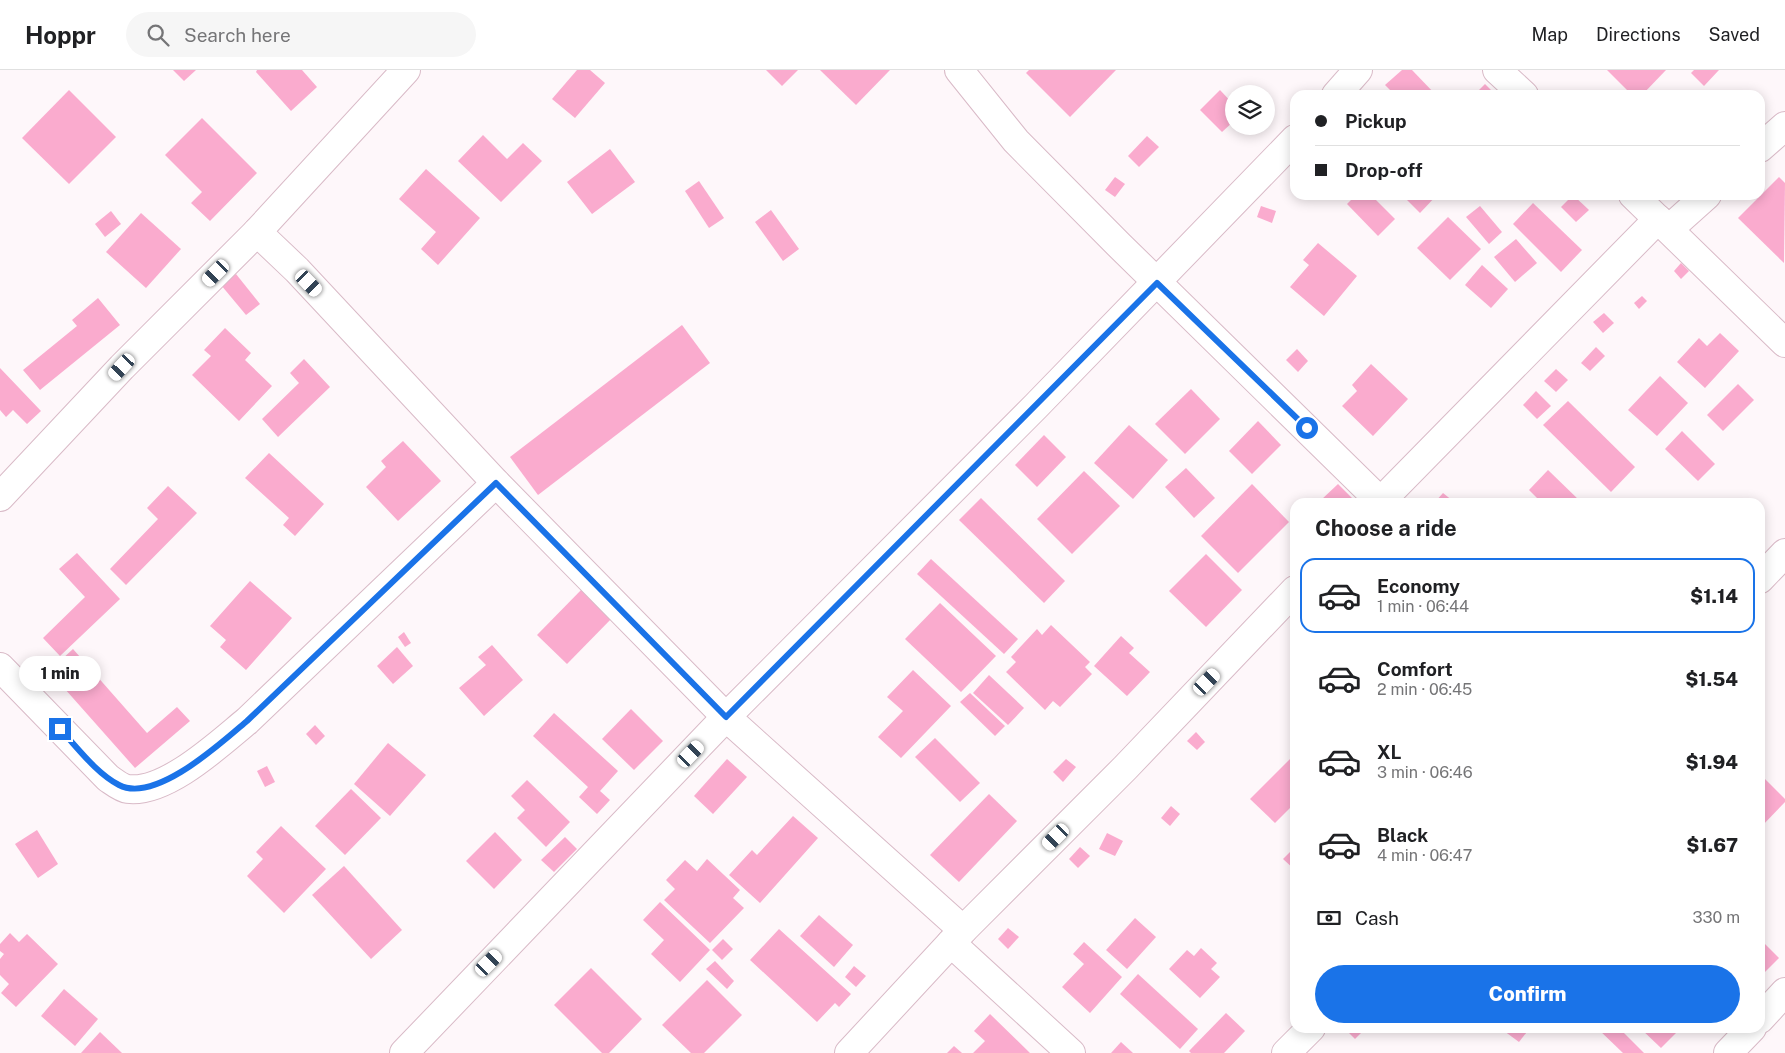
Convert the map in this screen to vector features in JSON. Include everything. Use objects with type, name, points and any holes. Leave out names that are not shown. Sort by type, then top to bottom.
[{"type":"street","points":[[0,497],[122,367],[257,232],[406,70]]},
{"type":"street","points":[[959,70],[1016,141],[1157,283],[1377,498]]},
{"type":"street","points":[[1340,90],[1358,70]]},
{"type":"street","points":[[1497,70],[1519,90]]},
{"type":"street","points":[[1765,144],[1785,126]]},
{"type":"street","points":[[404,1053],[726,717],[1157,283],[1290,144]]},
{"type":"street","points":[[1638,200],[1785,343]]},
{"type":"street","points":[[1385,498],[1664,224],[1700,200]]},
{"type":"street","points":[[257,232],[297,270],[496,483],[726,717],[957,936],[1071,1053]]},
{"type":"street","points":[[0,667],[108,778],[127,789],[152,786],[168,779],[203,756],[247,721],[496,483]]},
{"type":"street","points":[[1765,574],[1785,553]]},
{"type":"street","points":[[848,1053],[957,936],[1125,768],[1290,595]]},
{"type":"street","points":[[1765,1014],[1785,992]]},
{"type":"street","points":[[1286,1053],[1306,1033]]},
{"type":"street","points":[[1728,1053],[1747,1033]]},
{"type":"building","points":[[173,70],[196,70],[184,81]]},
{"type":"building","points":[[257,70],[302,70],[317,87],[291,111],[256,72]]},
{"type":"building","points":[[577,70],[590,70],[605,83],[575,118],[552,99]]},
{"type":"building","points":[[766,70],[798,70],[782,86]]},
{"type":"building","points":[[820,70],[890,70],[856,105]]},
{"type":"building","points":[[1029,70],[1116,70],[1070,117],[1026,73]]},
{"type":"building","points":[[1402,70],[1412,70],[1431,90],[1390,90],[1385,85]]},
{"type":"building","points":[[1607,70],[1666,70],[1647,90],[1627,90]]},
{"type":"building","points":[[1694,70],[1719,70],[1704,86],[1691,73]]},
{"type":"building","points":[[1485,84],[1491,90],[1479,90]]},
{"type":"building","points":[[69,90],[116,137],[69,184],[22,138]]},
{"type":"building","points":[[1220,90],[1225,95],[1225,129],[1222,132],[1200,110]]},
{"type":"building","points":[[202,118],[257,173],[210,221],[191,203],[202,192],[165,155]]},
{"type":"building","points":[[483,135],[507,159],[523,143],[542,161],[501,202],[458,161]]},
{"type":"building","points":[[1147,136],[1159,147],[1139,167],[1128,156]]},
{"type":"building","points":[[610,149],[635,182],[592,214],[567,182]]},
{"type":"building","points":[[426,169],[480,218],[438,265],[421,249],[436,232],[399,199]]},
{"type":"building","points":[[1115,177],[1125,184],[1115,197],[1105,190]]},
{"type":"building","points":[[1779,177],[1785,183],[1784,263],[1738,218],[1756,200],[1765,200],[1765,191]]},
{"type":"building","points":[[699,181],[724,218],[709,228],[685,191]]},
{"type":"building","points":[[1351,200],[1376,200],[1395,219],[1378,236],[1347,204]]},
{"type":"building","points":[[1407,200],[1432,200],[1420,213]]},
{"type":"building","points":[[1568,200],[1578,200],[1589,210],[1576,222],[1561,207]]},
{"type":"building","points":[[1533,203],[1582,250],[1561,272],[1513,224]]},
{"type":"building","points":[[1261,206],[1276,211],[1272,223],[1257,217]]},
{"type":"building","points":[[1480,206],[1502,232],[1489,244],[1466,217]]},
{"type":"building","points":[[771,210],[799,249],[783,261],[755,222]]},
{"type":"building","points":[[111,211],[121,224],[105,237],[95,224]]},
{"type":"building","points":[[141,213],[181,249],[146,288],[106,252]]},
{"type":"building","points":[[1448,217],[1481,249],[1450,280],[1417,248]]},
{"type":"building","points":[[1516,239],[1537,263],[1515,282],[1494,257]]},
{"type":"building","points":[[1318,243],[1357,276],[1324,316],[1290,287],[1309,265],[1303,260]]},
{"type":"building","points":[[1681,263],[1689,271],[1681,279],[1674,271]]},
{"type":"building","points":[[1482,265],[1508,289],[1491,308],[1465,285]]},
{"type":"building","points":[[236,274],[260,304],[246,315],[221,285]]},
{"type":"building","points":[[1642,296],[1647,301],[1639,309],[1634,303]]},
{"type":"building","points":[[98,298],[120,325],[40,390],[23,370],[77,326],[72,320]]},
{"type":"building","points":[[1604,313],[1614,323],[1603,333],[1593,322]]},
{"type":"building","points":[[682,325],[710,363],[538,495],[510,457]]},
{"type":"building","points":[[225,328],[251,353],[245,360],[272,386],[239,421],[192,375],[211,356],[204,350]]},
{"type":"building","points":[[1720,333],[1739,351],[1705,388],[1677,362],[1699,338],[1707,346]]},
{"type":"building","points":[[1596,347],[1605,356],[1590,371],[1581,363]]},
{"type":"building","points":[[1297,349],[1308,361],[1298,372],[1286,360]]},
{"type":"building","points":[[304,359],[330,387],[278,437],[262,419],[299,383],[290,373]]},
{"type":"building","points":[[1371,364],[1408,399],[1373,436],[1342,406],[1357,391],[1352,385]]},
{"type":"building","points":[[0,368],[41,411],[27,424],[13,410],[6,417],[0,410]]},
{"type":"building","points":[[1556,369],[1568,380],[1556,392],[1544,381]]},
{"type":"building","points":[[1660,376],[1688,403],[1657,436],[1628,410]]},
{"type":"building","points":[[1738,384],[1754,400],[1723,431],[1707,415]]},
{"type":"building","points":[[1191,389],[1220,419],[1185,454],[1155,424]]},
{"type":"building","points":[[1536,391],[1551,406],[1537,419],[1523,405]]},
{"type":"building","points":[[1568,401],[1635,467],[1611,492],[1543,425]]},
{"type":"building","points":[[1258,421],[1281,445],[1252,474],[1229,451]]},
{"type":"building","points":[[1129,425],[1168,460],[1133,499],[1094,463]]},
{"type":"building","points":[[1682,431],[1715,464],[1698,481],[1665,449]]},
{"type":"building","points":[[1044,435],[1066,457],[1037,487],[1015,465]]},
{"type":"building","points":[[403,441],[441,481],[398,521],[366,487],[386,467],[381,461]]},
{"type":"building","points":[[269,453],[324,504],[295,536],[283,525],[289,518],[245,478]]},
{"type":"building","points":[[1186,468],[1215,498],[1194,518],[1165,487]]},
{"type":"building","points":[[1548,470],[1577,498],[1537,498],[1529,490]]},
{"type":"building","points":[[1084,471],[1120,506],[1072,554],[1037,519]]},
{"type":"building","points":[[1252,484],[1289,522],[1238,573],[1201,536]]},
{"type":"building","points":[[1338,484],[1352,498],[1323,498]]},
{"type":"building","points":[[168,486],[197,513],[126,585],[110,569],[158,519],[147,508]]},
{"type":"building","points":[[1443,493],[1449,498],[1439,498]]},
{"type":"building","points":[[981,498],[1065,581],[1044,603],[959,520]]},
{"type":"building","points":[[77,553],[120,599],[60,656],[43,638],[85,597],[59,569]]},
{"type":"building","points":[[1206,554],[1242,590],[1206,627],[1169,591]]},
{"type":"building","points":[[931,559],[1018,639],[1004,654],[917,574]]},
{"type":"building","points":[[250,581],[292,618],[246,670],[220,647],[226,640],[210,626]]},
{"type":"building","points":[[584,587],[614,616],[567,664],[537,635]]},
{"type":"building","points":[[940,603],[996,656],[961,692],[905,639]]},
{"type":"building","points":[[1051,625],[1090,662],[1085,667],[1092,674],[1060,707],[1053,701],[1045,710],[1006,672],[1016,662],[1011,657],[1037,629],[1042,635]]},
{"type":"building","points":[[404,632],[411,643],[405,647],[398,637]]},
{"type":"building","points":[[1121,636],[1134,648],[1129,653],[1150,672],[1127,696],[1094,666]]},
{"type":"building","points":[[492,645],[523,680],[484,716],[459,688],[486,665],[478,657]]},
{"type":"building","points":[[397,647],[413,666],[393,684],[377,666]]},
{"type":"building","points":[[73,649],[147,733],[177,707],[190,721],[135,768],[49,671]]},
{"type":"building","points":[[913,670],[951,706],[901,758],[878,737],[903,711],[887,697]]},
{"type":"building","points":[[989,675],[1024,708],[1008,725],[973,693]]},
{"type":"building","points":[[970,693],[1005,726],[995,736],[960,702]]},
{"type":"building","points":[[631,709],[663,741],[634,770],[602,739]]},
{"type":"building","points":[[554,713],[618,771],[600,791],[610,800],[597,814],[579,797],[588,787],[533,736]]},
{"type":"building","points":[[315,725],[325,736],[316,745],[306,734]]},
{"type":"building","points":[[1196,732],[1205,742],[1197,750],[1187,741]]},
{"type":"building","points":[[935,738],[980,783],[960,802],[915,757]]},
{"type":"building","points":[[388,743],[426,775],[390,816],[354,784]]},
{"type":"building","points":[[727,759],[747,777],[713,814],[694,796]]},
{"type":"building","points":[[1066,759],[1076,767],[1063,782],[1053,772]]},
{"type":"building","points":[[1290,759],[1290,808],[1275,823],[1250,799]]},
{"type":"building","points":[[267,766],[275,782],[265,787],[257,771]]},
{"type":"building","points":[[1765,779],[1785,799],[1785,802],[1765,823]]},
{"type":"building","points":[[527,780],[570,822],[546,847],[517,818],[525,810],[511,796]]},
{"type":"building","points":[[351,789],[381,818],[345,855],[315,826]]},
{"type":"building","points":[[989,794],[1017,821],[959,882],[930,855]]},
{"type":"building","points":[[1171,806],[1180,814],[1170,826],[1161,818]]},
{"type":"building","points":[[793,816],[818,838],[760,903],[729,875],[752,850],[757,855]]},
{"type":"building","points":[[281,826],[326,869],[284,913],[247,876],[263,859],[256,852]]},
{"type":"building","points":[[37,830],[58,864],[38,878],[15,844]]},
{"type":"building","points":[[495,832],[522,860],[494,889],[466,861]]},
{"type":"building","points":[[1107,833],[1123,841],[1115,856],[1099,849]]},
{"type":"building","points":[[565,837],[577,849],[554,872],[541,860]]},
{"type":"building","points":[[1080,847],[1090,856],[1078,868],[1069,859]]},
{"type":"building","points":[[1290,852],[1290,865],[1283,859]]},
{"type":"building","points":[[707,859],[740,890],[733,898],[744,908],[710,943],[664,900],[675,889],[666,880],[685,860],[697,871]]},
{"type":"building","points":[[344,866],[402,930],[371,959],[312,895]]},
{"type":"building","points":[[660,902],[710,950],[680,982],[651,954],[664,940],[643,920]]},
{"type":"building","points":[[819,915],[853,945],[834,967],[800,936]]},
{"type":"building","points":[[1135,918],[1156,937],[1127,969],[1106,950]]},
{"type":"building","points":[[1008,928],[1019,937],[1008,949],[998,939]]},
{"type":"building","points":[[779,929],[851,994],[839,1007],[835,1003],[817,1022],[750,960]]},
{"type":"building","points":[[10,933],[19,942],[27,934],[58,964],[16,1007],[1,993],[9,984],[0,975],[0,959],[4,954],[0,951],[0,944]]},
{"type":"building","points":[[723,939],[733,949],[722,960],[712,950]]},
{"type":"building","points":[[1084,942],[1122,977],[1090,1013],[1062,987],[1084,964],[1073,954]]},
{"type":"building","points":[[1765,944],[1779,958],[1765,972]]},
{"type":"building","points":[[1201,948],[1217,963],[1211,969],[1220,977],[1200,998],[1169,969],[1187,950],[1194,956]]},
{"type":"building","points":[[715,961],[734,981],[727,989],[706,969]]},
{"type":"building","points":[[854,966],[866,976],[856,987],[845,977]]},
{"type":"building","points":[[591,968],[642,1019],[609,1053],[602,1053],[554,1005]]},
{"type":"building","points":[[1138,974],[1198,1029],[1180,1049],[1120,994]]},
{"type":"building","points":[[707,980],[742,1015],[704,1053],[691,1053],[662,1025]]},
{"type":"building","points":[[64,989],[98,1019],[75,1046],[41,1016]]},
{"type":"building","points":[[1226,1013],[1245,1031],[1224,1053],[1191,1053],[1189,1051]]},
{"type":"building","points":[[990,1014],[1030,1053],[973,1053],[985,1041],[974,1031]]},
{"type":"building","points":[[100,1032],[122,1053],[81,1053]]},
{"type":"building","points":[[1349,1033],[1361,1033],[1355,1039]]},
{"type":"building","points":[[1507,1033],[1526,1033],[1519,1042]]},
{"type":"building","points":[[1602,1033],[1624,1033],[1644,1053],[1623,1053]]},
{"type":"building","points":[[1645,1033],[1676,1033],[1661,1048]]},
{"type":"building","points":[[1121,1042],[1133,1053],[1111,1053]]},
{"type":"building","points":[[954,1046],[962,1053],[947,1053]]},
{"type":"route","points":[[60,729],[98,769],[118,785],[127,789],[137,789],[152,786],[168,779],[203,756],[247,721],[496,483],[726,717],[928,516],[1157,283],[1307,428]]}]
